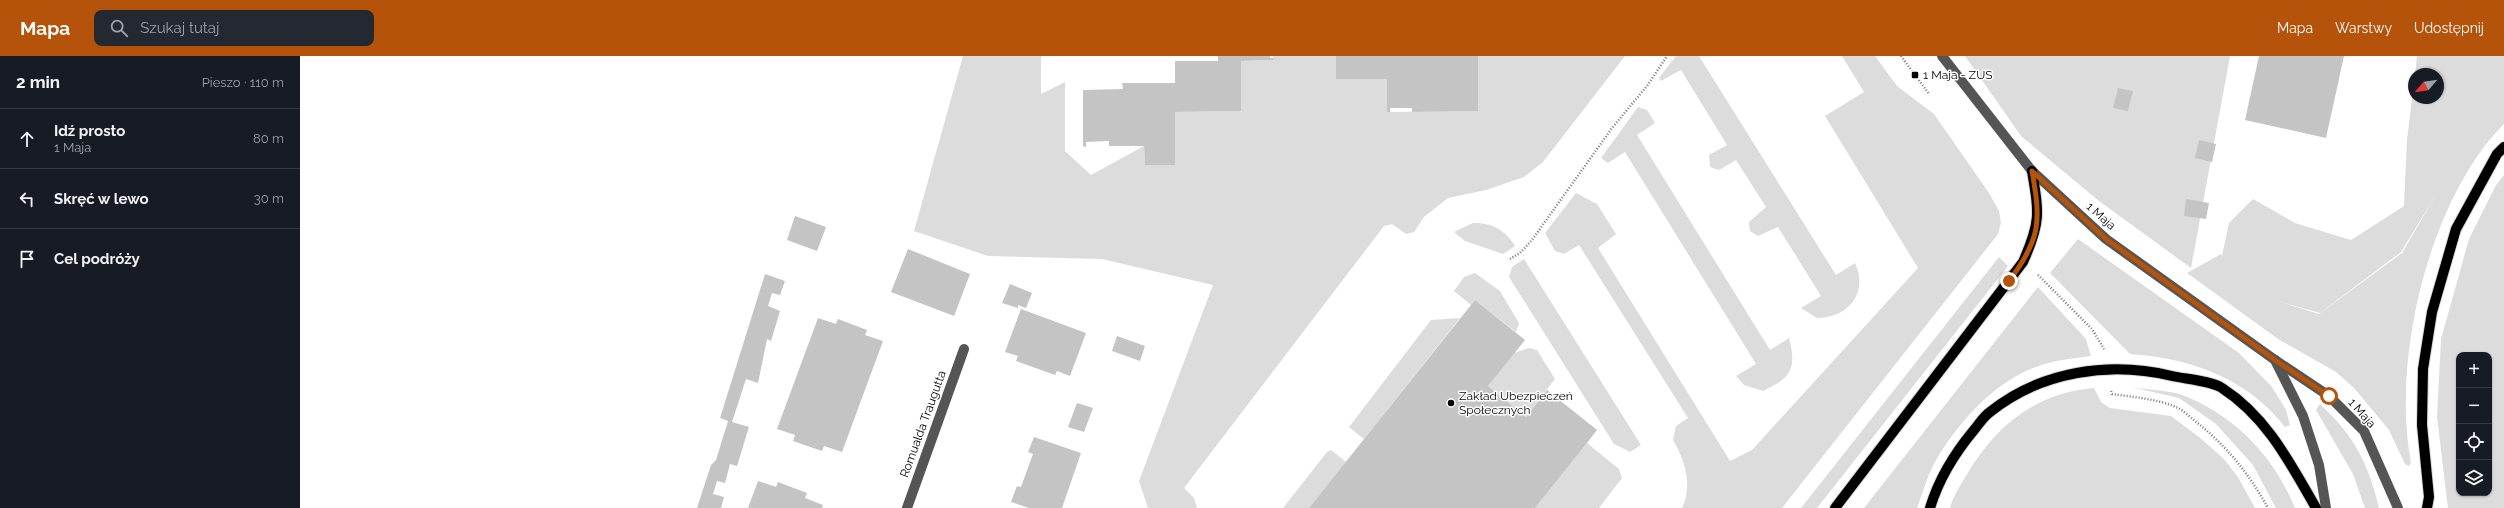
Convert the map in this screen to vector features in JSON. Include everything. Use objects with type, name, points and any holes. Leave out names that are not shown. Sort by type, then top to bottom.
[{"type":"main road","points":[[2428,508],[2429,496],[2422,425],[2423,369],[2432,312],[2456,229],[2497,154],[2504,147]]},
{"type":"main road","points":[[1835,508],[2023,262],[2036,234],[2038,214],[2032,171]]},
{"type":"main road","points":[[1930,508],[1936,490],[1953,456],[1988,412],[2024,389],[2059,377],[2108,368],[2144,369],[2221,387],[2250,410],[2278,441],[2316,508]]},
{"type":"street","name":"1 Maja","points":[[1942,56],[2032,171],[2106,239],[2275,360],[2329,396],[2364,432],[2398,508]]},
{"type":"street","name":"Romualda Traugutta","points":[[907,508],[964,349]]},
{"type":"street","name":"1 Maja","points":[[2275,360],[2302,416],[2319,465],[2326,508]]},
{"type":"path","points":[[1510,259],[1520,253],[1532,240],[1612,128],[1647,86],[1667,56]]},
{"type":"path","points":[[1901,56],[1929,94]]},
{"type":"shaded area","points":[[963,56],[1041,56],[1041,94],[1065,82],[1065,151],[1091,175],[1144,146],[1145,165],[1175,165],[1175,112],[1241,111],[1241,61],[1273,60],[1273,56],[1336,56],[1387,79],[1388,112],[1478,111],[1478,56],[1625,56],[1543,162],[1524,177],[1486,190],[1448,198],[1424,217],[1414,232],[1406,234],[1392,224],[1384,226],[1184,488],[1194,498],[1197,508],[1148,508],[1139,481],[1213,285],[1102,259],[988,256],[914,231]]},
{"type":"shaded area","points":[[1676,56],[1699,56],[1836,275],[1855,263],[1859,274],[1859,284],[1857,294],[1853,302],[1846,309],[1838,314],[1817,318],[1801,308],[1821,296],[1778,227],[1758,236],[1750,231],[1749,222],[1766,207],[1736,160],[1719,170],[1710,167],[1709,155],[1727,145],[1681,70],[1661,81],[1659,78]]},
{"type":"shaded area","points":[[1842,56],[1875,56],[1897,86],[1934,114],[1989,193],[1999,211],[2001,223],[1998,234],[1782,508],[1682,508],[1687,491],[1686,473],[1681,456],[1673,440],[1676,426],[1688,418],[1579,245],[1564,254],[1555,251],[1545,233],[1576,193],[1597,204],[1616,234],[1598,248],[1730,461],[1752,450],[1918,268],[1825,116],[1864,92]]},
{"type":"shaded area","points":[[1965,56],[2230,56],[2191,268],[2099,201],[2021,136]]},
{"type":"shaded area","points":[[2417,56],[2504,56],[2504,124],[2478,156],[2455,194],[2436,237],[2422,283],[2412,330],[2407,377],[2406,421],[2411,462],[2409,466],[2405,464],[2389,430],[2354,388],[2336,372],[2278,339],[2187,273],[2221,254],[2222,256],[2229,223],[2253,199],[2295,223],[2351,240],[2404,206],[2407,139],[2411,104],[2444,104],[2444,68],[2416,68]],"holes":[[[2437,193],[2402,253],[2319,314],[2274,300],[2320,313],[2401,252]]]},
{"type":"shaded area","points":[[1638,107],[1647,110],[1655,123],[1637,135],[1770,350],[1789,338],[1792,358],[1790,371],[1780,382],[1763,391],[1744,385],[1736,376],[1756,364],[1625,152],[1608,163],[1601,158]]},
{"type":"shaded area","points":[[2504,175],[2504,508],[2448,508],[2437,417],[2441,339],[2469,239],[2496,185]]},
{"type":"shaded area","points":[[1473,223],[1487,224],[1498,228],[1511,240],[1515,246],[1503,254],[1465,241],[1454,232]]},
{"type":"shaded area","points":[[2078,239],[2239,353],[2272,387],[2286,410],[2290,425],[2285,427],[2270,410],[2253,395],[2235,383],[2216,374],[2174,360],[2130,354],[2050,273]]},
{"type":"shaded area","points":[[1999,257],[2008,266],[1817,508],[1801,508]]},
{"type":"shaded area","points":[[1524,259],[1641,445],[1630,452],[1614,444],[1509,277],[1512,267]]},
{"type":"shaded area","points":[[1475,273],[1500,291],[1519,323],[1516,332],[1475,300],[1471,305],[1454,291],[1464,277]]},
{"type":"shaded area","points":[[2038,287],[2086,339],[2091,356],[2058,361],[2026,371],[2012,379],[1986,398],[1964,421],[1944,447],[1933,465],[1917,508],[1864,508]]},
{"type":"shaded area","points":[[1460,318],[1364,439],[1349,427],[1431,320]]},
{"type":"shaded area","points":[[1529,348],[1537,350],[1555,379],[1526,417],[1488,386],[1514,353]]},
{"type":"shaded area","points":[[2131,387],[2182,395],[2219,414],[2236,426],[2264,455],[2286,489],[2295,508],[2276,508],[2253,465],[2216,424],[2179,398]]},
{"type":"shaded area","points":[[2094,388],[2101,402],[2110,408],[2171,416],[2199,437],[2223,458],[2238,477],[2255,508],[1950,508],[1957,491],[1977,458],[1990,442],[2019,415],[2035,405],[2053,397],[2073,391]]},
{"type":"shaded area","points":[[2320,404],[2342,427],[2358,451],[2370,477],[2379,508],[2365,508],[2353,474],[2316,410]]},
{"type":"shaded area","points":[[1587,443],[1619,469],[1622,478],[1599,508],[1535,508]]},
{"type":"shaded area","points":[[1331,450],[1346,462],[1309,508],[1283,508],[1327,452]]},
{"type":"building","points":[[1218,56],[1270,56],[1270,58],[1274,58],[1273,60],[1241,61],[1241,111],[1175,112],[1175,165],[1145,165],[1144,146],[1109,146],[1109,141],[1086,142],[1086,147],[1083,146],[1083,90],[1123,89],[1122,83],[1175,83],[1175,61],[1218,61]]},
{"type":"building","points":[[1336,56],[1478,56],[1478,111],[1412,112],[1412,108],[1390,108],[1390,112],[1387,112],[1387,79],[1336,79]]},
{"type":"building","points":[[2259,56],[2344,56],[2326,138],[2245,120]]},
{"type":"building","points":[[2118,88],[2133,91],[2128,111],[2113,108]]},
{"type":"building","points":[[2199,140],[2216,144],[2212,162],[2195,158]]},
{"type":"building","points":[[2186,199],[2209,203],[2206,219],[2184,216]]},
{"type":"building","points":[[795,216],[826,227],[817,251],[787,240]]},
{"type":"building","points":[[908,249],[970,274],[954,316],[891,292]]},
{"type":"building","points":[[765,274],[785,281],[780,295],[772,293],[768,306],[780,311],[771,341],[767,339],[758,383],[746,379],[732,422],[749,427],[737,466],[730,464],[725,483],[717,481],[713,494],[724,497],[721,508],[697,508],[711,465],[716,460],[728,421],[720,418]]},
{"type":"building","points":[[1010,284],[1032,293],[1026,308],[1018,305],[1018,308],[1002,303]]},
{"type":"building","name":"Zakład Ubezpieczeń Społecznych","points":[[1475,300],[1525,340],[1488,386],[1526,417],[1547,390],[1597,430],[1587,443],[1535,508],[1309,508]]},
{"type":"building","points":[[1021,309],[1086,333],[1070,376],[1057,371],[1055,375],[1016,361],[1018,356],[1005,352]]},
{"type":"building","points":[[818,318],[836,324],[838,319],[867,330],[865,335],[883,341],[842,452],[824,446],[822,451],[793,441],[795,435],[777,429]]},
{"type":"building","points":[[1117,336],[1145,346],[1140,361],[1112,351]]},
{"type":"building","points":[[1077,403],[1093,408],[1084,432],[1068,427]]},
{"type":"building","points":[[1034,437],[1081,453],[1062,508],[1029,508],[1011,502],[1017,486],[1021,487],[1033,454],[1028,452]]},
{"type":"building","points":[[758,481],[776,487],[778,482],[807,493],[805,498],[823,505],[822,508],[748,508]]},
{"type":"place","name":"1 Maja - ZUS","points":[[1915,75]]},
{"type":"place","name":"Zakład Ubezpieczeń Społecznych","points":[[1451,403]]},
{"type":"route","points":[[2009,281],[2023,262],[2036,234],[2038,207],[2032,171],[2106,239],[2275,360],[2329,396]]}]
